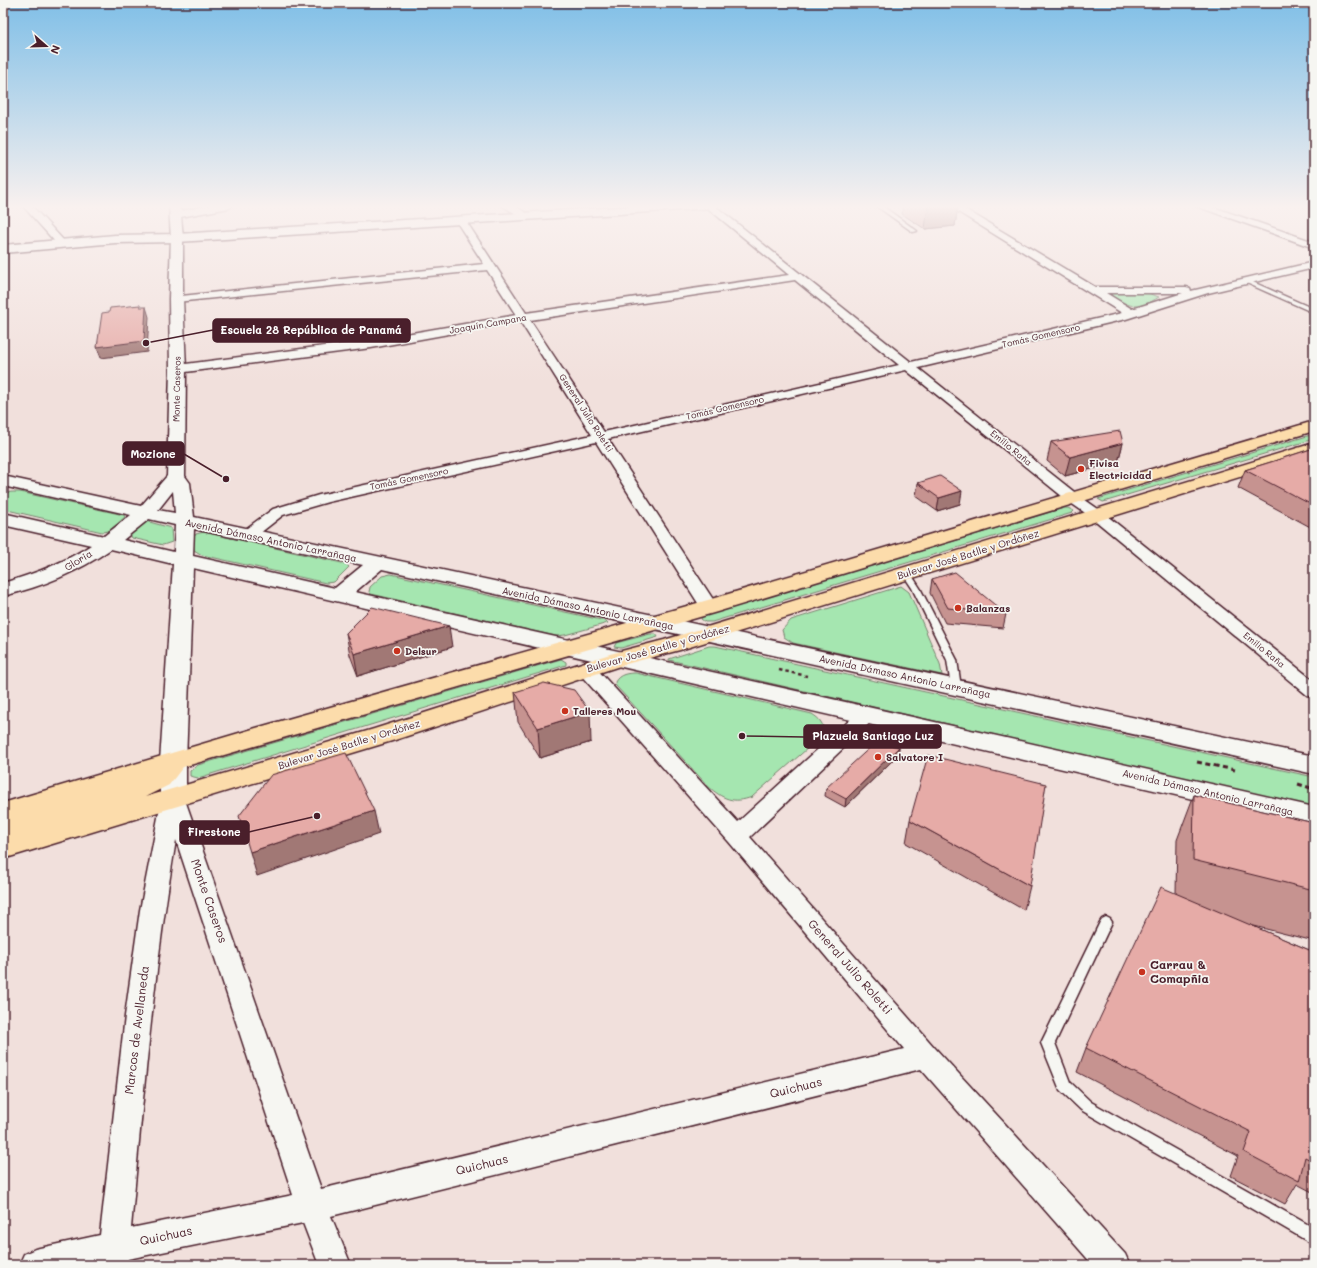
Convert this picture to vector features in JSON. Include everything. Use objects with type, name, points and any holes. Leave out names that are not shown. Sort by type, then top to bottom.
[{"type":"main road","points":[[3,812],[709,607],[1314,426]]},
{"type":"main road","name":"Bulevar José Batlle y Ordóñez","points":[[3,849],[382,735],[618,659],[708,634],[1314,448]]},
{"type":"main road","points":[[3,831],[141,789],[161,780],[167,774],[173,762]]},
{"type":"street","name":"Monte Caseros","points":[[177,264],[178,369],[176,477],[182,483],[185,522],[173,762],[173,797],[312,1206],[335,1265]]},
{"type":"street","name":"General Julio Roletti","points":[[487,264],[524,317],[709,607]]},
{"type":"street","name":"Emilio Raña","points":[[780,264],[1073,498],[1096,514],[1314,691]]},
{"type":"street","points":[[1050,264],[1131,313]]},
{"type":"street","name":"Tomás Gomensoro","points":[[249,534],[278,512],[304,503],[601,437],[1122,317],[1205,290],[1314,265]]},
{"type":"street","points":[[176,299],[489,267]]},
{"type":"street","name":"Joaquín Campana","points":[[178,369],[371,344],[524,317],[796,277]]},
{"type":"street","name":"Tomás Gomensoro","points":[[1093,290],[1205,290]]},
{"type":"street","points":[[145,513],[159,498],[169,483],[176,477]]},
{"type":"street","name":"Avenida Dámaso Antonio Larrañaga","points":[[3,481],[185,522],[249,534],[377,563],[1314,765]]},
{"type":"street","name":"Gloria","points":[[3,590],[62,570],[83,558],[145,513]]},
{"type":"street","name":"Avenida Dámaso Antonio Larrañaga","points":[[3,519],[567,648],[868,714],[1314,817]]},
{"type":"street","points":[[339,595],[377,563]]},
{"type":"street","name":"General Julio Roletti","points":[[586,669],[737,836],[926,1056],[1114,1265]]},
{"type":"street","points":[[737,836],[868,714]]},
{"type":"street","name":"Marcos de Avellaneda","points":[[113,1256],[140,1001],[152,910],[173,797]]},
{"type":"street","name":"Quichuas","points":[[35,1265],[113,1256],[926,1056]]},
{"type":"lane","points":[[1244,280],[1314,311]]},
{"type":"lane","points":[[906,573],[916,588],[952,660],[956,687]]},
{"type":"lane","points":[[1106,922],[1048,1043],[1065,1086],[1086,1106],[1314,1237]]},
{"type":"green space","points":[[1147,293],[1159,297],[1146,304],[1135,306],[1124,303],[1111,296],[1110,294]]},
{"type":"green space","points":[[1314,434],[1314,439],[1107,501],[1103,502],[1098,499]]},
{"type":"green space","points":[[20,492],[124,515],[125,517],[109,531],[102,532],[3,509],[3,493]]},
{"type":"green space","points":[[1064,508],[1074,511],[1072,513],[712,622],[705,622],[701,619],[707,615]]},
{"type":"green space","points":[[146,521],[171,528],[172,542],[163,545],[132,538],[130,534]]},
{"type":"green space","points":[[204,532],[346,564],[349,567],[334,582],[326,583],[202,555],[194,550],[193,539],[196,534]]},
{"type":"green space","points":[[391,574],[606,621],[608,623],[565,635],[556,636],[371,594],[369,592],[370,587],[382,576]]},
{"type":"green space","points":[[901,586],[909,592],[940,664],[942,675],[793,643],[784,637],[782,630],[791,620]]},
{"type":"green space","points":[[650,634],[656,634],[658,637],[621,648],[614,647],[616,643]]},
{"type":"green space","points":[[709,646],[715,646],[1314,777],[1314,808],[669,660]]},
{"type":"green space","points":[[561,659],[566,662],[566,665],[198,778],[190,776],[190,771],[198,765]]},
{"type":"green space","points":[[636,673],[812,714],[821,722],[824,734],[752,797],[740,800],[728,799],[718,794],[708,786],[616,686],[615,682],[619,677]]},
{"type":"building","points":[[140,305],[140,307],[146,307],[144,341],[97,347],[102,313],[109,312],[110,308]]},
{"type":"building","points":[[1120,431],[1123,443],[1070,457],[1051,442]]},
{"type":"building","points":[[1314,448],[1314,506],[1245,470],[1274,461]]},
{"type":"building","points":[[940,476],[962,491],[939,498],[918,483]]},
{"type":"building","points":[[955,572],[1006,614],[948,608],[932,579]]},
{"type":"building","points":[[372,607],[449,626],[354,654],[346,633]]},
{"type":"building","points":[[544,683],[574,690],[590,712],[538,728],[515,692]]},
{"type":"building","points":[[876,742],[899,747],[846,799],[826,788]]},
{"type":"building","points":[[346,753],[374,811],[250,852],[239,816],[271,775]]},
{"type":"building","points":[[928,755],[1046,784],[1030,886],[910,820]]},
{"type":"building","points":[[1194,795],[1314,823],[1314,890],[1193,860]]},
{"type":"building","points":[[1161,887],[1314,952],[1314,1162],[1305,1157],[1299,1181],[1244,1152],[1251,1132],[1086,1048]]},
{"type":"place","name":"Escuela 28 República de Panamá","points":[[146,343]]},
{"type":"place","name":"Fivisa Electricidad","points":[[1081,469]]},
{"type":"place","name":"Mozione","points":[[226,479]]},
{"type":"place","name":"Balanzas","points":[[958,608]]},
{"type":"place","name":"Delsur","points":[[397,651]]},
{"type":"place","name":"Talleres Mou","points":[[565,711]]},
{"type":"place","name":"Plazuela Santiago Luz","points":[[742,736]]},
{"type":"place","name":"Salvatore I","points":[[878,757]]},
{"type":"place","name":"Firestone","points":[[317,816]]},
{"type":"place","name":"Carrau & Comapñia","points":[[1142,972]]}]
